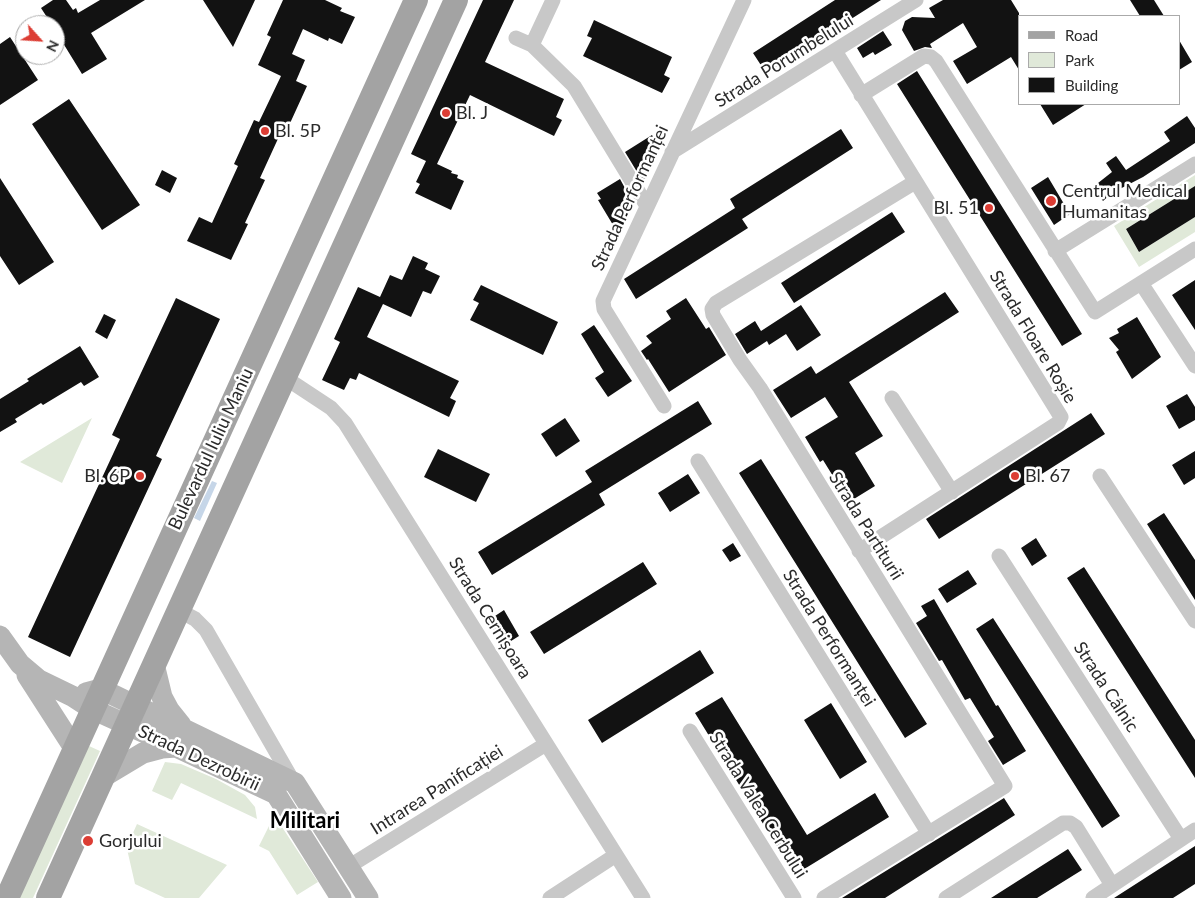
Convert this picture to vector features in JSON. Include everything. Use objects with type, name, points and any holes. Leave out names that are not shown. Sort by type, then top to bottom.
[{"type":"main road","name":"Bulevardul Iuliu Maniu","points":[[7,898],[416,0]]},
{"type":"main road","name":"Bulevardul Iuliu Maniu","points":[[48,898],[456,0]]},
{"type":"main road","points":[[266,328],[299,344]]},
{"type":"main road","points":[[0,636],[74,748]]},
{"type":"main road","points":[[20,664],[38,680],[72,696],[97,699]]},
{"type":"main road","points":[[103,777],[143,753],[162,748],[181,738],[162,697],[154,664]]},
{"type":"main road","name":"Strada Dezrobirii","points":[[97,699],[181,738],[295,783],[368,898]]},
{"type":"main road","name":"Strada Dezrobirii","points":[[181,738],[276,794],[341,898]]},
{"type":"street","points":[[532,46],[553,0]]},
{"type":"street","name":"Strada Performanței","points":[[664,406],[603,305],[604,296],[744,0]]},
{"type":"street","name":"Strada Porumbelului","points":[[672,152],[916,0]]},
{"type":"street","points":[[516,38],[532,46],[574,86],[647,206]]},
{"type":"street","name":"Strada Floare Roșie","points":[[834,51],[1061,416],[1058,423],[859,551]]},
{"type":"street","points":[[861,95],[924,56],[931,56],[936,61],[1095,312],[1195,249]]},
{"type":"street","points":[[1055,251],[1195,164]]},
{"type":"street","name":"Strada Partiturii","points":[[824,898],[1005,786],[760,388],[740,360],[713,315],[712,309],[716,303],[915,182]]},
{"type":"street","points":[[1141,283],[1195,366]]},
{"type":"street","name":"Strada Cernișoara","points":[[284,377],[331,408],[346,422],[644,898]]},
{"type":"street","points":[[892,398],[952,492]]},
{"type":"street","name":"Strada Performanței","points":[[698,462],[928,834]]},
{"type":"street","points":[[1100,476],[1195,621]]},
{"type":"street","name":"Strada Câlnic","points":[[999,556],[1181,839]]},
{"type":"street","name":"Strada Dezrobirii","points":[[178,610],[201,624],[295,783]]},
{"type":"street","name":"Strada Valea Cerbului","points":[[690,731],[794,898]]},
{"type":"street","name":"Intrarea Panificației","points":[[348,867],[546,744]]},
{"type":"street","points":[[276,794],[295,783]]},
{"type":"street","points":[[946,898],[1063,823],[1070,823],[1076,827],[1112,886]]},
{"type":"street","points":[[1093,898],[1195,830]]},
{"type":"street","points":[[550,898],[616,855]]},
{"type":"green space","points":[[1195,175],[1195,186],[1126,229],[1139,252],[1195,217],[1195,232],[1139,267],[1114,226]]},
{"type":"green space","points":[[92,418],[62,483],[20,462]]},
{"type":"green space","points":[[89,746],[100,751],[33,898],[19,898]]},
{"type":"green space","points":[[165,762],[181,764],[216,779],[245,795],[255,807],[257,819],[181,783],[172,800],[152,791]]},
{"type":"green space","points":[[271,822],[282,827],[318,882],[297,895],[269,851],[259,846]]},
{"type":"green space","points":[[137,824],[227,865],[199,898],[165,898],[135,884],[127,849]]},
{"type":"water","points":[[212,481],[217,483],[200,521],[194,518]]},
{"type":"building","points":[[53,0],[66,0],[73,10],[76,8],[78,13],[100,0],[145,0],[91,33],[107,59],[82,74],[65,46],[65,15],[46,15],[41,8]]},
{"type":"building","points":[[203,0],[255,0],[233,47]]},
{"type":"building","name":"Bl. 5P","points":[[283,0],[325,0],[342,8],[340,11],[355,17],[342,44],[329,38],[328,41],[303,29],[292,54],[305,60],[296,81],[307,86],[286,132],[282,130],[260,178],[265,180],[245,223],[248,224],[231,260],[187,241],[199,217],[212,223],[238,166],[234,164],[254,120],[259,122],[281,76],[258,65],[271,37],[267,35]]},
{"type":"building","name":"Bl. J","points":[[483,0],[514,0],[485,62],[564,99],[556,117],[562,120],[554,136],[470,95],[437,164],[452,171],[451,173],[458,175],[457,178],[464,181],[451,210],[415,193],[420,184],[416,182],[426,161],[411,154]]},
{"type":"building","points":[[835,0],[881,0],[766,73],[753,53]]},
{"type":"building","points":[[943,0],[1011,0],[1019,13],[1018,68],[1011,57],[967,84],[953,61],[977,47],[963,23],[930,44],[932,48],[925,47],[914,51],[902,30],[905,21],[912,17],[935,18],[929,8]]},
{"type":"building","points":[[1130,0],[1154,0],[1163,15],[1139,15]]},
{"type":"building","points":[[594,20],[672,57],[664,75],[670,78],[662,93],[583,56],[592,38],[587,36]]},
{"type":"building","points":[[883,31],[892,45],[875,55],[873,52],[863,58],[857,48]]},
{"type":"building","points":[[10,37],[15,45],[15,65],[28,65],[38,80],[0,105],[0,44]]},
{"type":"building","points":[[1180,42],[1192,62],[1180,69]]},
{"type":"building","name":"Bl. 51","points":[[917,71],[1082,334],[1062,346],[897,84]]},
{"type":"building","points":[[69,99],[140,205],[102,230],[32,124]]},
{"type":"building","points":[[1041,105],[1084,105],[1053,125]]},
{"type":"building","points":[[1187,116],[1195,128],[1195,143],[1143,177],[1112,193],[1103,201],[1093,187],[1112,172],[1106,163],[1116,156],[1126,170],[1170,141],[1164,132]]},
{"type":"building","points":[[841,129],[853,148],[742,219],[748,228],[636,299],[624,279],[735,208],[730,199]]},
{"type":"building","points":[[652,135],[659,148],[646,178],[642,180],[625,152]]},
{"type":"building","points":[[162,170],[177,178],[170,193],[155,185]]},
{"type":"building","name":"Centrul Medical Humanitas","points":[[1048,177],[1070,214],[1054,225],[1031,188]]},
{"type":"building","points":[[0,178],[54,262],[19,285],[0,256]]},
{"type":"building","points":[[620,179],[626,190],[624,191],[632,204],[619,235],[598,200],[601,199],[597,193]]},
{"type":"building","points":[[1195,186],[1195,217],[1139,252],[1126,229]]},
{"type":"building","points":[[892,212],[905,232],[794,303],[781,283]]},
{"type":"building","points":[[413,256],[428,263],[425,269],[440,276],[431,294],[423,291],[411,317],[383,304],[367,337],[459,381],[450,398],[456,401],[449,417],[359,373],[356,380],[350,378],[344,390],[322,380],[340,342],[334,339],[358,287],[380,297],[390,275],[402,280]]},
{"type":"building","points":[[1195,280],[1195,330],[1172,295]]},
{"type":"building","points":[[481,285],[558,322],[543,355],[470,320],[479,303],[473,300]]},
{"type":"building","points":[[945,292],[959,312],[849,382],[883,436],[855,453],[875,486],[849,502],[823,460],[820,462],[805,437],[838,417],[825,397],[791,418],[773,390],[811,366],[816,374]]},
{"type":"building","name":"Bl. 6P","points":[[176,298],[220,319],[156,456],[162,459],[70,657],[28,637],[120,439],[112,435]]},
{"type":"building","points":[[686,298],[706,329],[709,327],[726,355],[669,392],[641,351],[652,343],[646,336],[671,319],[666,311]]},
{"type":"building","points":[[801,305],[821,335],[797,351],[786,334],[769,345],[767,341],[747,354],[735,334],[755,321],[761,331]]},
{"type":"building","points":[[104,314],[116,320],[107,339],[95,332]]},
{"type":"building","points":[[1137,317],[1161,357],[1132,379],[1116,352],[1119,350],[1109,338],[1119,333],[1117,329]]},
{"type":"building","points":[[594,325],[632,381],[608,397],[595,378],[604,372],[581,334]]},
{"type":"building","points":[[80,346],[99,377],[84,386],[81,382],[43,405],[41,403],[15,419],[17,422],[0,432],[0,399],[29,381],[27,379]]},
{"type":"building","points":[[1187,394],[1195,407],[1195,420],[1179,429],[1166,406]]},
{"type":"building","points":[[698,401],[712,424],[599,494],[605,505],[492,575],[478,552],[592,482],[585,471]]},
{"type":"building","name":"Bl. 67","points":[[1091,413],[1105,434],[939,539],[926,519]]},
{"type":"building","points":[[565,418],[580,441],[556,457],[541,434]]},
{"type":"building","points":[[438,449],[490,474],[476,502],[424,477]]},
{"type":"building","points":[[1195,451],[1195,478],[1184,485],[1172,465]]},
{"type":"building","points":[[761,459],[927,724],[905,738],[739,473]]},
{"type":"building","points":[[688,474],[700,493],[670,512],[658,493]]},
{"type":"building","points":[[1164,513],[1195,560],[1195,600],[1147,524]]},
{"type":"building","points":[[1036,538],[1047,556],[1032,566],[1021,548]]},
{"type":"building","points":[[733,543],[741,556],[730,562],[722,550]]},
{"type":"building","points":[[643,562],[657,584],[544,654],[530,632]]},
{"type":"building","points":[[1084,567],[1195,740],[1195,778],[1067,578]]},
{"type":"building","points":[[968,570],[977,584],[947,603],[938,589]]},
{"type":"building","points":[[934,599],[996,706],[998,705],[1026,751],[1003,765],[988,741],[994,737],[970,698],[965,700],[942,660],[939,661],[916,623],[927,616],[921,606]]},
{"type":"building","points":[[504,610],[519,636],[503,646],[492,627],[495,616]]},
{"type":"building","points":[[993,618],[1120,816],[1102,828],[976,629]]},
{"type":"building","points":[[700,650],[714,673],[602,743],[588,720]]},
{"type":"building","points":[[722,697],[807,835],[875,793],[889,817],[801,871],[787,849],[781,853],[695,713]]},
{"type":"building","points":[[831,703],[867,762],[840,779],[804,720]]},
{"type":"building","points":[[1004,798],[1015,815],[885,898],[842,898]]},
{"type":"building","points":[[1195,846],[1195,884],[1173,898],[1114,898]]},
{"type":"building","points":[[1068,849],[1082,870],[1037,898],[991,898]]},
{"type":"place","name":"Bl. J","points":[[446,113]]},
{"type":"place","name":"Bl. 5P","points":[[265,131]]},
{"type":"place","name":"Centrul Medical Humanitas","points":[[1051,201]]},
{"type":"place","name":"Bl. 51","points":[[989,208]]},
{"type":"place","name":"Bl. 6P","points":[[140,476]]},
{"type":"place","name":"Bl. 67","points":[[1015,476]]},
{"type":"place","name":"Gorjului","points":[[88,841]]},
{"type":"district","name":"Militari","points":[[305,821]]}]
